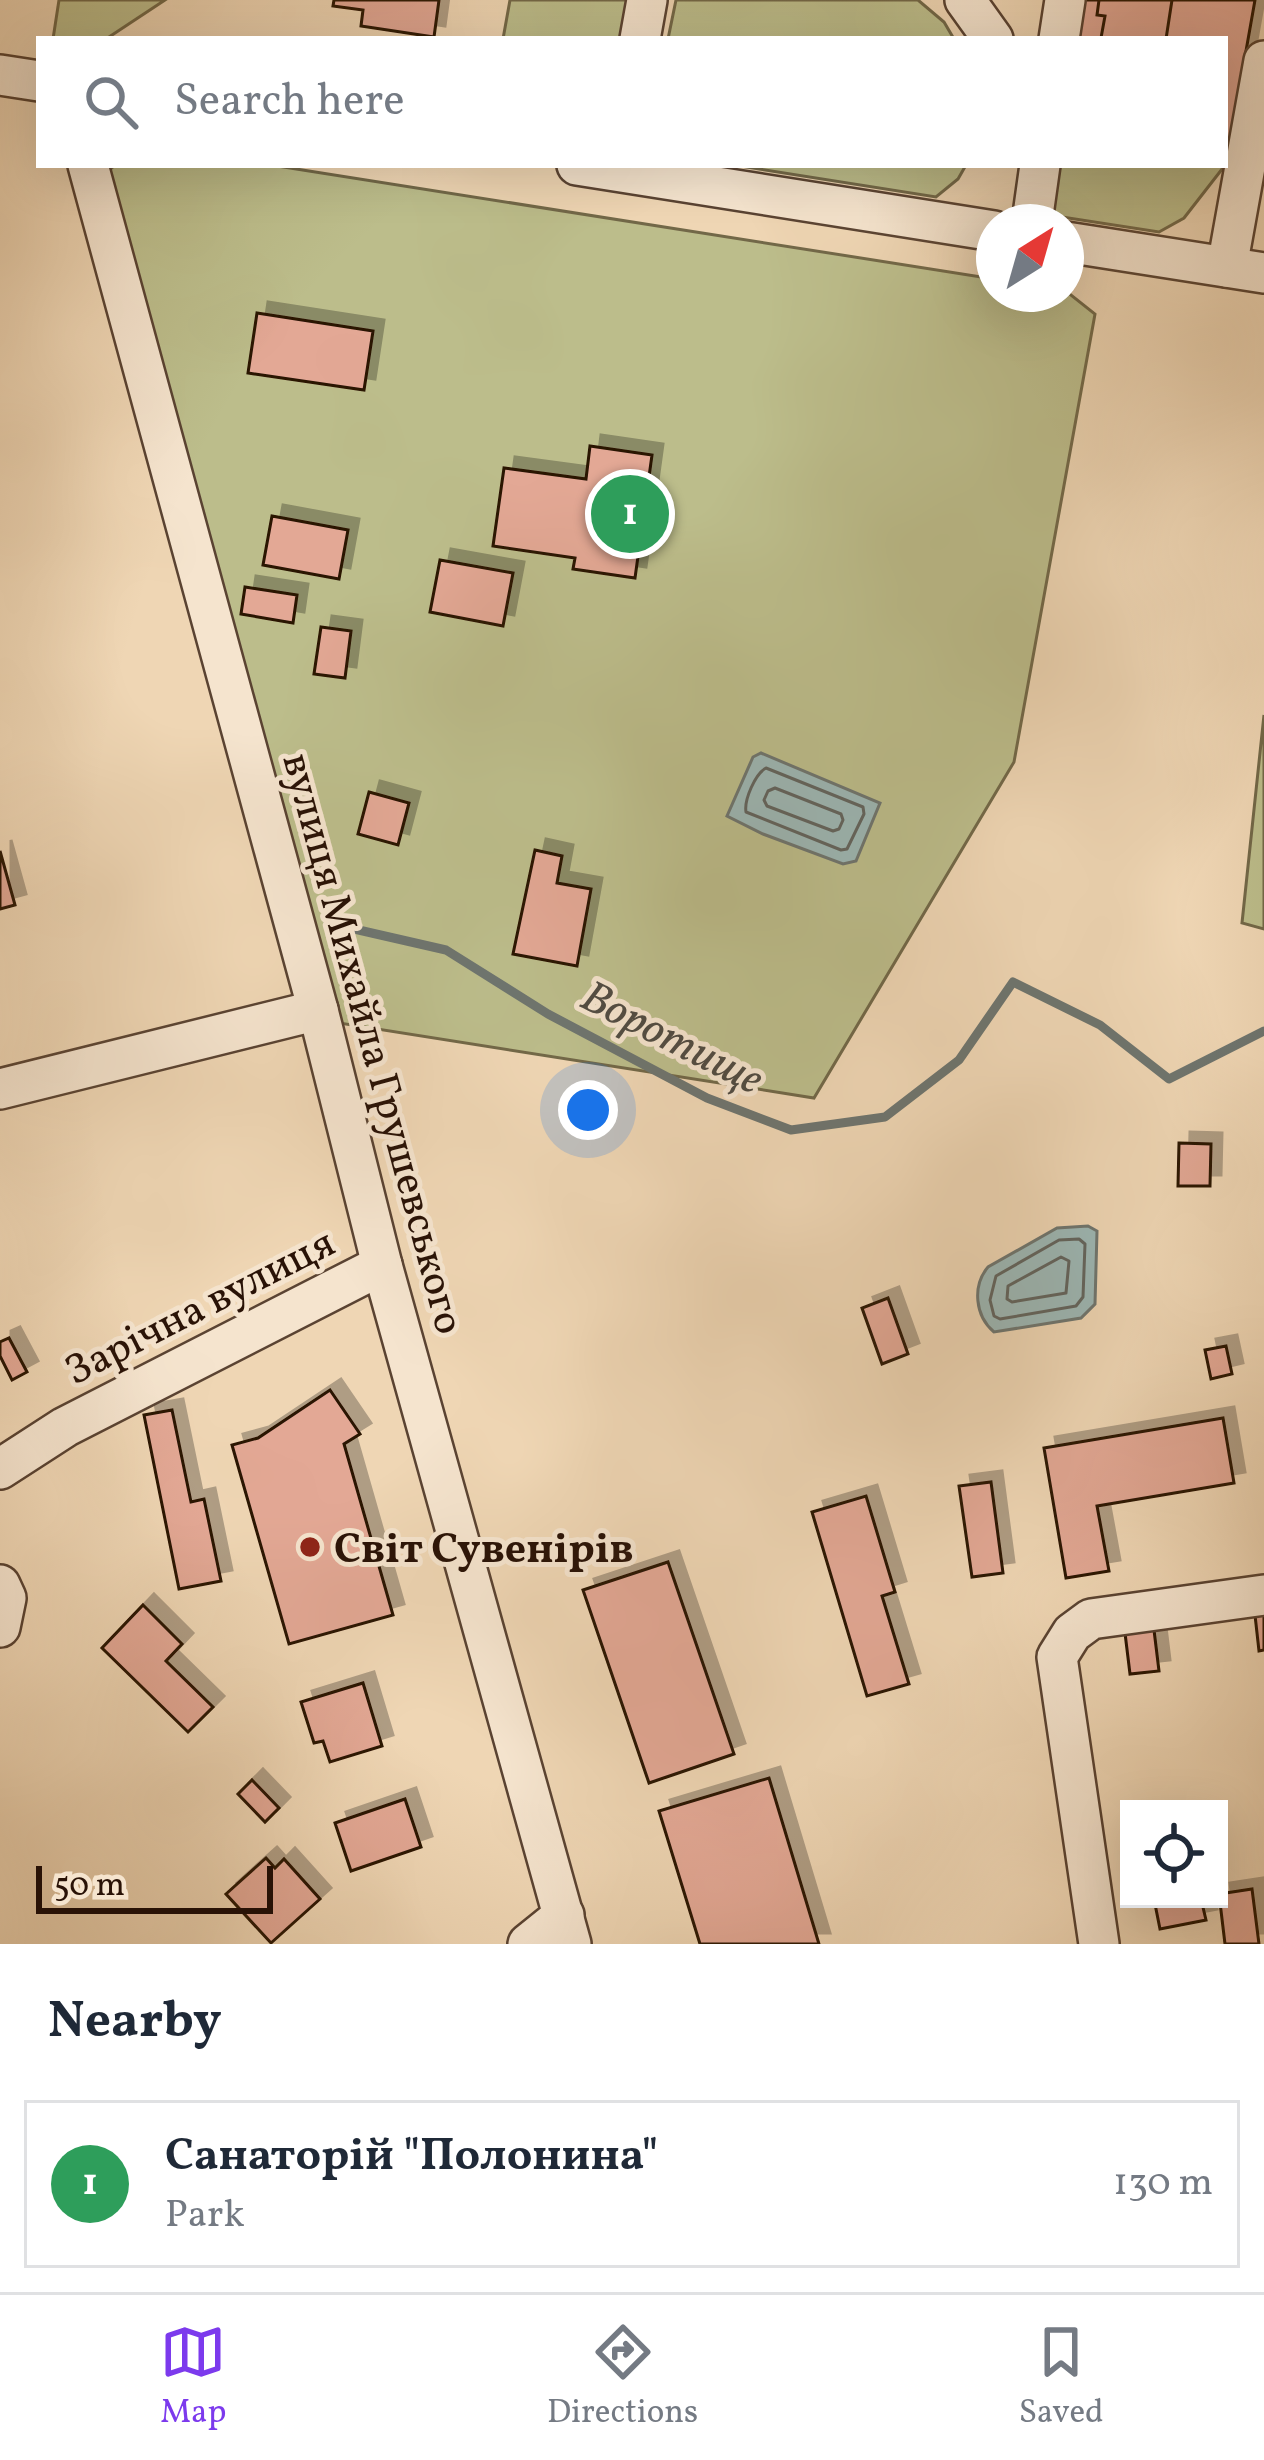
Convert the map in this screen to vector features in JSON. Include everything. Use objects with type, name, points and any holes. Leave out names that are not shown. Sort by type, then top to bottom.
[{"type":"street","points":[[641,36],[647,0]]},
{"type":"street","points":[[965,0],[991,36]]},
{"type":"street","points":[[1059,36],[1065,0]]},
{"type":"street","points":[[1084,245],[1246,270],[1264,63]]},
{"type":"street","points":[[0,74],[36,80]]},
{"type":"street","name":"вулиця Михайла Грушевського","points":[[89,168],[318,1010],[382,1265],[567,1929]]},
{"type":"street","points":[[619,168],[976,228]]},
{"type":"street","points":[[1035,204],[1040,168]]},
{"type":"street","points":[[0,1089],[318,1010]]},
{"type":"street","name":"Зарічна вулиця","points":[[0,1469],[65,1427],[382,1265]]},
{"type":"street","points":[[0,1586],[6,1598],[0,1627]]},
{"type":"street","points":[[1100,1944],[1057,1657],[1072,1633],[1091,1619],[1264,1595]]},
{"type":"street","points":[[528,1944],[567,1929]]},
{"type":"green space","points":[[59,0],[165,0],[111,36],[53,36]]},
{"type":"green space","points":[[510,0],[639,0],[633,36],[504,36]]},
{"type":"green space","points":[[676,0],[918,0],[944,22],[952,36],[669,36]]},
{"type":"green space","points":[[290,168],[976,276],[976,312],[1084,312],[1084,305],[1095,314],[1014,762],[814,1098],[339,1023],[108,171]]},
{"type":"green space","points":[[753,168],[964,168],[936,197]]},
{"type":"green space","points":[[1057,168],[1223,168],[1184,218],[1159,232],[1084,220],[1084,204],[1051,204]]},
{"type":"green space","points":[[1264,715],[1264,929],[1242,923]]},
{"type":"water","points":[[761,753],[880,803],[856,861],[843,864],[727,816],[753,757]]},
{"type":"water","points":[[1088,1226],[1097,1231],[1095,1304],[1081,1318],[994,1332],[978,1301],[988,1267],[1057,1228]]},
{"type":"building","points":[[334,0],[439,0],[434,36],[361,26],[363,10],[333,6]]},
{"type":"building","points":[[1083,0],[1255,0],[1228,153],[1228,36],[1077,36]]},
{"type":"building","points":[[1099,0],[1172,0],[1166,36],[1101,36],[1105,16],[1097,15]]},
{"type":"building","points":[[257,313],[373,331],[364,390],[248,373]]},
{"type":"building","points":[[590,446],[652,455],[635,578],[573,569],[575,558],[493,546],[504,468],[586,479]]},
{"type":"building","points":[[272,516],[348,530],[339,579],[263,565]]},
{"type":"building","points":[[440,560],[513,573],[503,626],[430,612]]},
{"type":"building","points":[[245,587],[297,595],[293,623],[241,614]]},
{"type":"building","points":[[321,627],[351,631],[345,678],[314,674]]},
{"type":"building","points":[[369,792],[409,803],[398,845],[358,834]]},
{"type":"building","points":[[535,850],[562,856],[557,883],[591,889],[577,966],[513,954]]},
{"type":"building","points":[[0,851],[15,905],[0,909]]},
{"type":"building","points":[[1179,1143],[1211,1144],[1210,1186],[1178,1186]]},
{"type":"building","points":[[888,1298],[908,1354],[882,1364],[862,1308]]},
{"type":"building","points":[[9,1338],[27,1372],[12,1380],[0,1356],[0,1342]]},
{"type":"building","points":[[1226,1346],[1232,1374],[1211,1379],[1205,1350]]},
{"type":"building","points":[[330,1390],[360,1434],[344,1444],[393,1615],[289,1644],[232,1445],[258,1438]]},
{"type":"building","points":[[172,1410],[191,1502],[204,1499],[221,1581],[179,1589],[144,1415]]},
{"type":"building","points":[[1223,1418],[1234,1483],[1097,1506],[1109,1571],[1066,1578],[1044,1448]]},
{"type":"building","points":[[991,1482],[1003,1573],[972,1577],[959,1486]]},
{"type":"building","points":[[866,1496],[895,1592],[882,1596],[909,1684],[867,1696],[812,1512]]},
{"type":"building","points":[[668,1562],[734,1754],[649,1783],[583,1590]]},
{"type":"building","points":[[143,1605],[182,1644],[166,1661],[213,1707],[188,1732],[102,1648]]},
{"type":"building","points":[[1264,1614],[1264,1650],[1259,1651],[1255,1615]]},
{"type":"building","points":[[1154,1630],[1159,1671],[1130,1674],[1125,1633]]},
{"type":"building","points":[[363,1683],[382,1746],[330,1762],[323,1741],[314,1743],[301,1702]]},
{"type":"building","points":[[769,1778],[819,1944],[700,1944],[659,1811]]},
{"type":"building","points":[[252,1780],[279,1808],[265,1822],[238,1794]]},
{"type":"building","points":[[405,1799],[421,1847],[351,1871],[335,1823]]},
{"type":"building","points":[[266,1858],[275,1868],[284,1859],[320,1899],[271,1943],[226,1894]]},
{"type":"building","points":[[1252,1889],[1259,1944],[1225,1944],[1221,1908],[1228,1908],[1228,1893]]},
{"type":"building","points":[[1156,1908],[1203,1908],[1206,1920],[1160,1929]]},
{"type":"waterway","name":"Воротище","points":[[328,923],[446,950],[548,1014],[707,1098],[791,1130],[885,1117],[959,1060],[1013,982],[1100,1025],[1169,1079],[1264,1031]]},
{"type":"place","name":"Санаторій \"Полонина\"","points":[[630,514]]},
{"type":"place","name":"Світ Сувенірів","points":[[310,1547]]}]
